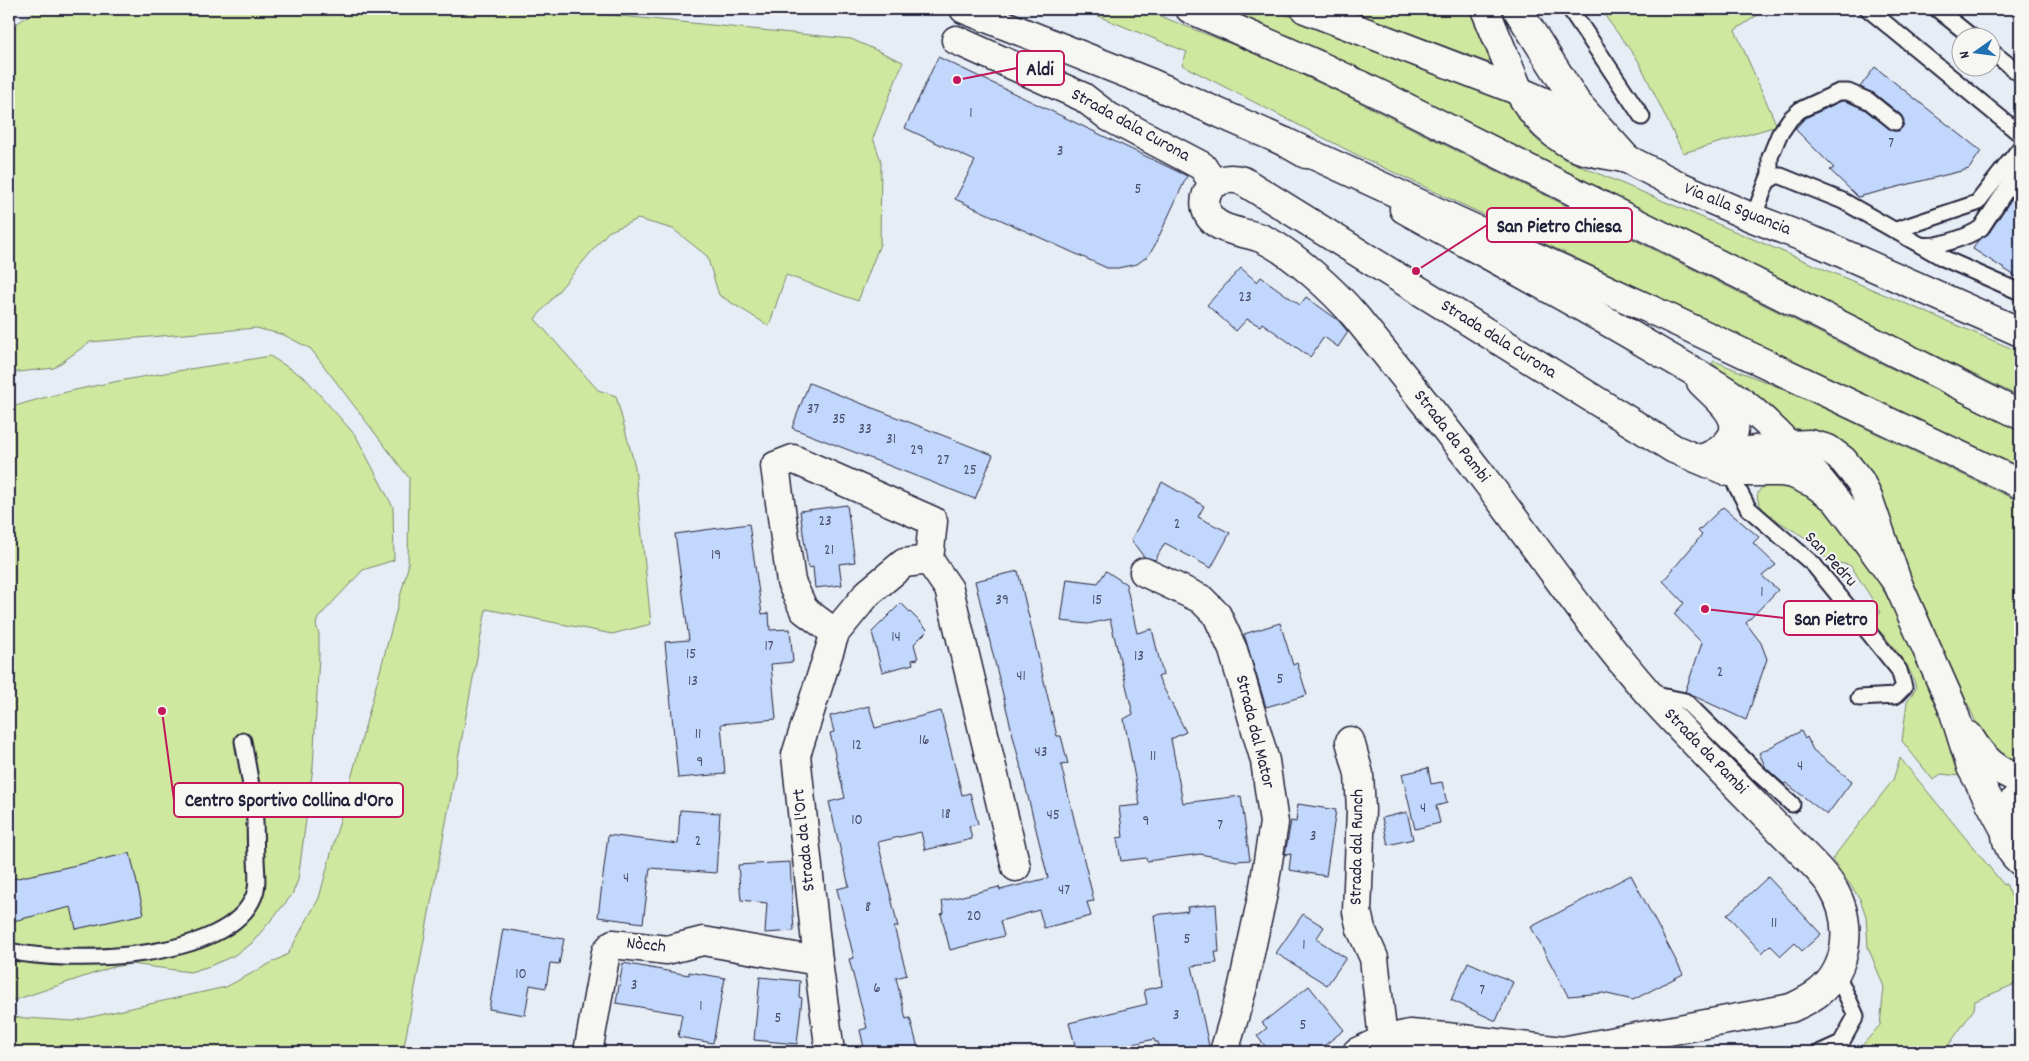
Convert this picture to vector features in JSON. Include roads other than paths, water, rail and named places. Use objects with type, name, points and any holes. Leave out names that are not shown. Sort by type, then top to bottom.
[{"type":"main road","points":[[964,9],[1151,83],[1285,142],[1633,301],[2020,484]]},
{"type":"main road","points":[[1190,9],[1318,65],[1372,91],[2020,415]]},
{"type":"main road","points":[[1305,9],[1519,91],[1572,114],[1595,130],[1627,159]]},
{"type":"main road","points":[[1485,9],[1496,31],[1519,91]]},
{"type":"main road","name":"Via alla Sguancia","points":[[1517,9],[1576,102],[1627,159],[1680,186],[1753,218],[1824,245],[2020,332]]},
{"type":"main road","name":"Strada dala Curona","points":[[956,40],[1083,97],[1109,117],[1202,166],[1214,184],[1226,179],[1239,179],[1667,445],[1729,472],[1781,472],[1793,474],[1815,484],[1838,502]]},
{"type":"main road","points":[[1285,142],[1630,334],[1733,395],[1759,416],[1788,445],[1838,502],[1898,584]]},
{"type":"main road","name":"Strada da Pambi","points":[[1214,184],[1209,189],[1205,200],[1208,214],[1212,221],[1223,227],[1266,240],[1287,253],[1328,288],[1353,314],[1488,484],[1593,626],[1649,694],[1818,869],[1832,888],[1841,905],[1845,922],[1846,940],[1843,958],[1836,972],[1818,994],[1791,1008],[1562,1051],[1410,1034],[1383,1040],[1357,1052]]},
{"type":"main road","points":[[1688,368],[1725,406],[1734,419],[1730,440],[1717,452],[1697,457]]},
{"type":"main road","points":[[1697,457],[1800,443],[1819,446],[1835,454],[1852,469],[1869,500],[1898,584],[1952,706],[1971,767],[2005,830],[2009,846],[2020,862]]},
{"type":"main road","points":[[834,633],[804,610],[792,582],[775,466],[793,459],[933,521],[929,560],[949,589],[1016,867]]},
{"type":"main road","name":"Strada da l'Ort","points":[[830,1052],[818,961],[796,755],[834,633],[868,593],[904,563],[929,560]]},
{"type":"main road","name":"Strada dal Mator","points":[[1144,572],[1201,599],[1217,615],[1233,650],[1265,761],[1274,823],[1263,893],[1242,990],[1224,1052]]},
{"type":"main road","points":[[1952,706],[1986,760],[1999,771],[2020,779]]},
{"type":"main road","name":"Strada dal Runch","points":[[1350,741],[1359,774],[1361,810],[1357,912],[1361,929],[1374,958],[1383,1040]]},
{"type":"main road","points":[[2005,830],[2010,808],[2020,792]]},
{"type":"main road","name":"Nòcch","points":[[588,1052],[606,952],[613,944],[667,950],[703,941],[818,961]]},
{"type":"lane","points":[[1570,9],[1642,117]]},
{"type":"lane","points":[[1868,9],[2020,134]]},
{"type":"lane","points":[[1937,9],[1961,28]]},
{"type":"lane","points":[[2002,60],[2020,74]]},
{"type":"lane","points":[[1753,218],[1768,181],[1770,157],[1779,135],[1790,118],[1800,110],[1839,92],[1848,92],[1869,101],[1895,122]]},
{"type":"lane","points":[[1896,230],[1977,203],[2020,148]]},
{"type":"lane","points":[[1921,245],[1934,246],[1973,234],[1981,228],[2020,169]]},
{"type":"lane","points":[[1768,181],[1776,176],[1781,176],[1843,201],[1943,258],[2020,292]]},
{"type":"lane","name":"San Pedru","points":[[1729,472],[1748,508],[1814,565],[1899,670],[1904,686],[1895,696],[1859,698]]},
{"type":"lane","points":[[1649,694],[1685,701],[1792,804]]},
{"type":"lane","points":[[9,951],[52,957],[133,954],[194,943],[216,934],[232,923],[246,909],[255,895],[257,876],[254,808],[243,741]]},
{"type":"lane","points":[[1821,1052],[1841,1043],[1856,1016],[1836,972]]},
{"type":"place","name":"Aldi","points":[[957,80]]},
{"type":"place","name":"San Pietro Chiesa","points":[[1416,271]]},
{"type":"place","name":"San Pietro","points":[[1705,609]]},
{"type":"place","name":"Centro Sportivo Collina d'Oro","points":[[162,711]]}]
